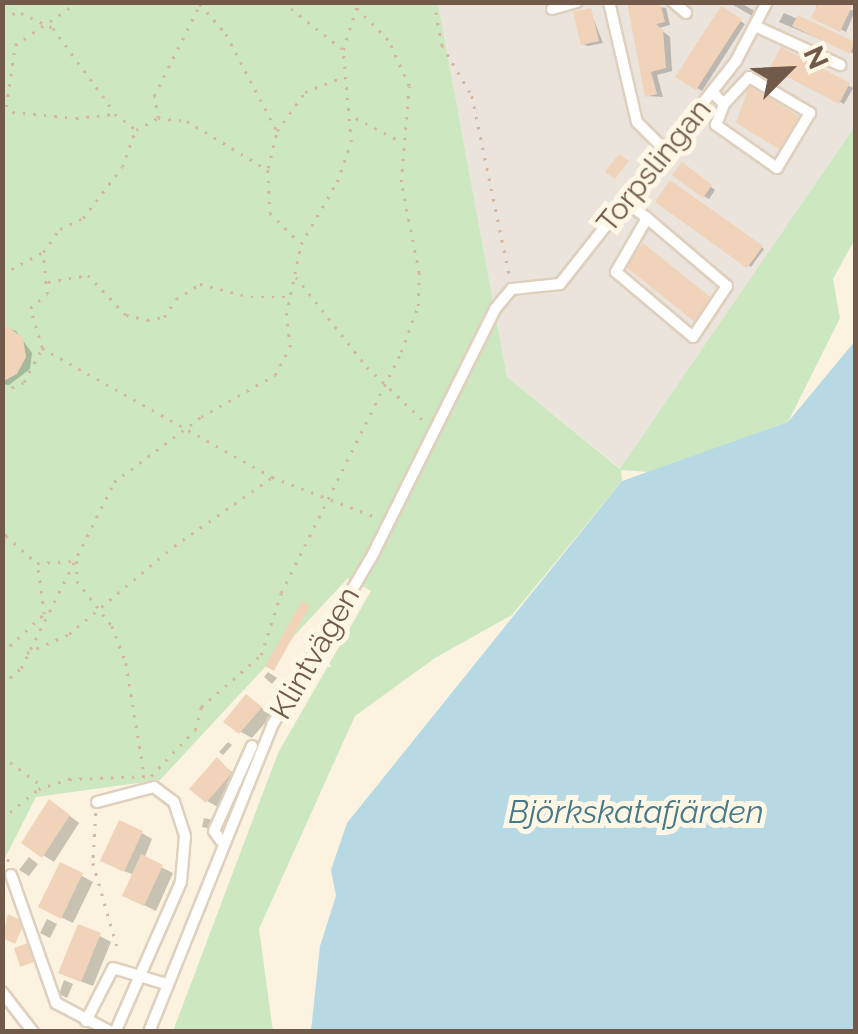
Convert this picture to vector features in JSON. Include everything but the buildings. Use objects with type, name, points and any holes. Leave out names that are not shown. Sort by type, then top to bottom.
[{"type":"street","points":[[552,9],[578,2]]},
{"type":"street","points":[[608,2],[638,122],[666,151]]},
{"type":"street","points":[[673,2],[686,13]]},
{"type":"street","name":"Torpslingan","points":[[512,289],[560,284],[712,92],[767,2]]},
{"type":"street","points":[[755,26],[840,65]]},
{"type":"street","points":[[749,77],[810,112],[777,168],[716,125],[724,104],[749,77]]},
{"type":"street","points":[[712,92],[724,104]]},
{"type":"street","points":[[626,202],[647,218],[727,286],[692,337],[616,272],[647,218]]},
{"type":"street","name":"Klintvägen","points":[[149,1032],[221,841],[273,724],[389,523],[495,309],[512,289]]},
{"type":"street","points":[[221,841],[214,831],[252,746]]},
{"type":"street","points":[[10,875],[56,1003],[113,1032],[180,882],[184,836],[174,802],[154,788],[97,802]]},
{"type":"street","points":[[86,1021],[113,968],[166,984]]},
{"type":"street","points":[[2,992],[33,1032]]},
{"type":"path","points":[[78,2],[42,22],[15,45],[4,110],[76,118],[115,114]]},
{"type":"path","points":[[283,2],[343,50]]},
{"type":"path","points":[[2,819],[44,787],[69,779],[144,776],[195,730],[200,707],[261,655],[281,593],[332,498],[418,306],[420,272],[401,182],[410,86],[388,40],[350,2]]},
{"type":"path","points":[[434,2],[442,45],[472,96],[512,289]]},
{"type":"path","points":[[158,118],[154,96],[200,3],[226,34],[277,132]]},
{"type":"path","points":[[2,685],[27,654],[114,482],[187,428],[275,375],[290,347],[290,298],[301,244],[337,182],[353,117],[343,50],[357,5]]},
{"type":"path","points":[[2,15],[21,13],[42,22],[92,76],[115,114],[136,130]]},
{"type":"path","points":[[301,244],[270,213],[268,170],[277,132],[305,92],[345,76]]},
{"type":"path","points":[[353,117],[403,143]]},
{"type":"path","points":[[2,274],[43,252],[108,190],[136,130],[158,118],[187,121],[268,170]]},
{"type":"path","points":[[43,252],[47,294],[30,308],[42,348],[272,477],[389,523]]},
{"type":"path","points":[[48,282],[88,275],[126,315],[147,320],[164,317],[176,299],[200,284],[251,298],[290,298]]},
{"type":"path","points":[[295,276],[383,382],[436,430]]},
{"type":"path","points":[[2,392],[24,382],[42,348]]},
{"type":"path","points":[[27,654],[70,634],[98,608],[272,477]]},
{"type":"path","points":[[2,524],[6,536],[38,563],[77,561]]},
{"type":"path","points":[[77,561],[77,582],[112,626],[134,689],[144,776]]},
{"type":"path","points":[[38,563],[44,614]]},
{"type":"path","points":[[2,652],[44,614]]},
{"type":"path","points":[[2,756],[44,787]]},
{"type":"path","points":[[97,802],[93,863],[117,946]]},
{"type":"path","points":[[2,850],[10,875]]},
{"type":"shaded area","points":[[438,3],[855,3],[855,126],[621,469],[507,377]]},
{"type":"green space","points":[[3,3],[438,3],[507,377],[620,469],[855,126],[855,239],[833,279],[840,318],[788,422],[649,472],[621,470],[622,481],[512,615],[435,658],[355,716],[259,929],[273,1031],[173,1031],[278,753],[371,591],[348,578],[160,780],[36,797],[3,862]]},
{"type":"water","name":"Björkskatafjärden","points":[[855,341],[855,1031],[311,1031],[320,946],[336,896],[331,870],[347,823],[622,481],[788,422]]}]
